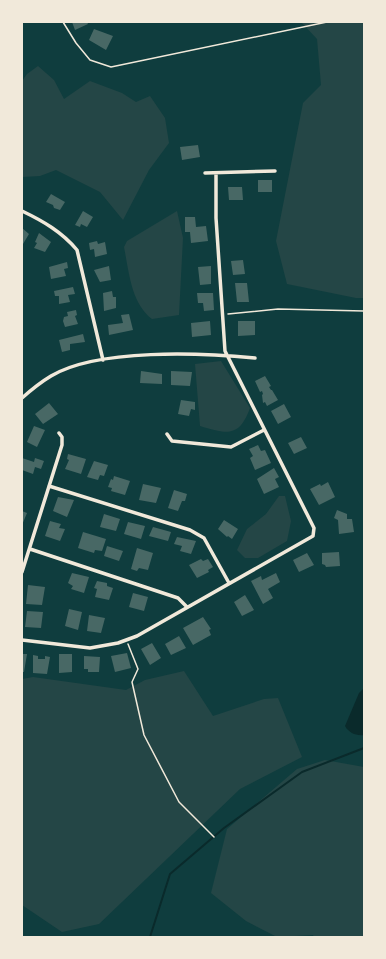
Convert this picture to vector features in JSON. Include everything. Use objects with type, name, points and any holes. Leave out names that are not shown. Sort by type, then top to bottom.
[{"type":"street","points":[[204,173],[275,171]]},
{"type":"street","points":[[22,640],[90,648],[126,640],[137,636],[313,536],[314,528],[264,430],[229,356],[225,351],[216,218],[216,173]]},
{"type":"street","points":[[22,211],[54,228],[66,237],[77,250],[103,360]]},
{"type":"street","points":[[22,398],[51,376],[82,364],[103,360],[160,354],[256,358]]},
{"type":"street","points":[[167,434],[172,441],[231,447],[264,430]]},
{"type":"street","points":[[22,572],[62,445],[62,437],[59,433]]},
{"type":"street","points":[[48,486],[190,530],[204,538],[229,583]]},
{"type":"street","points":[[30,549],[178,598],[187,607]]},
{"type":"path","points":[[63,22],[76,43],[90,60],[111,67],[327,22]]},
{"type":"path","points":[[222,315],[278,309],[364,311]]},
{"type":"path","points":[[126,640],[138,669],[132,682],[144,735],[179,802],[214,836]]},
{"type":"shaded area","points":[[301,22],[364,22],[364,298],[356,298],[287,284],[276,241],[303,103],[321,85],[317,39]]},
{"type":"shaded area","points":[[38,66],[54,80],[64,99],[90,81],[122,93],[136,102],[150,96],[165,118],[169,143],[149,170],[123,220],[100,192],[56,170],[40,176],[22,177],[22,81],[27,74]]},
{"type":"shaded area","points":[[177,211],[183,238],[179,315],[152,319],[139,305],[135,296],[124,247],[127,241]]},
{"type":"shaded area","points":[[221,361],[250,408],[241,425],[236,429],[225,432],[200,426],[195,364]]},
{"type":"shaded area","points":[[279,496],[285,496],[291,521],[287,541],[258,558],[245,558],[237,550],[247,529],[266,514]]},
{"type":"shaded area","points":[[184,671],[213,716],[264,699],[278,698],[302,757],[240,789],[99,924],[62,932],[22,905],[22,679],[33,677],[126,690],[145,680]]},
{"type":"shaded area","points":[[364,688],[364,735],[358,735],[353,734],[345,726],[359,693]]},
{"type":"shaded area","points":[[325,760],[364,767],[364,937],[314,937],[313,935],[277,937],[246,921],[211,893],[227,829],[297,769]]},
{"type":"building","points":[[72,22],[87,22],[88,24],[75,30]]},
{"type":"building","points":[[94,29],[113,36],[106,50],[89,40]]},
{"type":"building","points":[[198,145],[200,157],[182,160],[180,147]]},
{"type":"building","points":[[258,180],[272,180],[272,192],[258,192]]},
{"type":"building","points":[[228,187],[242,187],[243,200],[229,200]]},
{"type":"building","points":[[51,194],[65,202],[60,210],[54,208],[53,205],[46,202]]},
{"type":"building","points":[[83,211],[93,217],[87,227],[81,224],[80,227],[75,225]]},
{"type":"building","points":[[185,217],[195,217],[196,227],[206,226],[208,241],[191,243],[190,232],[185,232]]},
{"type":"building","points":[[22,228],[29,234],[23,244],[22,244]]},
{"type":"building","points":[[39,233],[51,242],[45,252],[34,248],[37,243],[35,242]]},
{"type":"building","points":[[97,241],[98,244],[105,242],[107,254],[95,257],[94,249],[90,250],[89,243]]},
{"type":"building","points":[[243,260],[245,274],[233,275],[231,261]]},
{"type":"building","points":[[67,262],[68,268],[64,269],[66,276],[51,279],[49,267]]},
{"type":"building","points":[[109,266],[111,280],[100,282],[94,270]]},
{"type":"building","points":[[211,266],[211,284],[200,285],[198,267]]},
{"type":"building","points":[[235,283],[247,283],[249,302],[237,302]]},
{"type":"building","points":[[73,287],[75,294],[68,295],[70,302],[59,304],[59,296],[55,296],[54,291]]},
{"type":"building","points":[[112,291],[113,297],[116,297],[116,308],[104,311],[103,293]]},
{"type":"building","points":[[197,293],[213,293],[214,310],[204,311],[203,303],[198,303]]},
{"type":"building","points":[[76,310],[77,315],[75,316],[78,324],[65,327],[63,321],[64,317],[68,316],[67,312]]},
{"type":"building","points":[[129,314],[133,330],[109,335],[108,325],[123,323],[121,315]]},
{"type":"building","points":[[210,321],[211,335],[192,337],[191,323]]},
{"type":"building","points":[[238,321],[255,321],[255,335],[238,336]]},
{"type":"building","points":[[83,334],[85,342],[70,344],[70,350],[62,352],[59,340]]},
{"type":"building","points":[[141,371],[162,374],[162,384],[140,383]]},
{"type":"building","points":[[171,371],[192,372],[190,386],[171,385]]},
{"type":"building","points":[[265,376],[271,386],[269,387],[278,400],[267,406],[265,402],[263,403],[262,391],[260,392],[255,381]]},
{"type":"building","points":[[181,400],[195,402],[195,410],[191,409],[189,416],[178,414]]},
{"type":"building","points":[[49,403],[58,414],[43,424],[35,414]]},
{"type":"building","points":[[284,404],[291,417],[278,424],[271,411]]},
{"type":"building","points":[[34,426],[45,430],[37,447],[27,442]]},
{"type":"building","points":[[301,437],[307,448],[294,454],[288,443]]},
{"type":"building","points":[[258,445],[261,451],[265,450],[271,463],[255,470],[250,458],[253,456],[249,449]]},
{"type":"building","points":[[68,454],[86,459],[81,474],[65,469],[69,460],[67,459]]},
{"type":"building","points":[[22,458],[34,462],[35,458],[44,461],[41,469],[35,467],[33,474],[22,470]]},
{"type":"building","points":[[94,461],[108,465],[104,476],[100,475],[98,480],[87,477]]},
{"type":"building","points":[[274,468],[279,477],[275,479],[279,487],[264,494],[257,479]]},
{"type":"building","points":[[114,476],[130,481],[125,495],[111,491],[112,488],[108,487]]},
{"type":"building","points":[[328,482],[335,497],[319,505],[310,489]]},
{"type":"building","points":[[143,484],[161,488],[156,503],[139,500]]},
{"type":"building","points":[[174,490],[187,494],[185,501],[182,501],[178,511],[168,508]]},
{"type":"building","points":[[58,497],[74,500],[67,517],[53,511]]},
{"type":"building","points":[[337,510],[347,514],[347,519],[352,519],[354,532],[339,534],[338,520],[334,518]]},
{"type":"building","points":[[22,511],[27,513],[22,525]]},
{"type":"building","points":[[104,514],[120,519],[116,531],[100,527]]},
{"type":"building","points":[[224,520],[238,529],[232,539],[228,536],[227,537],[218,529]]},
{"type":"building","points":[[50,521],[61,524],[59,528],[65,529],[60,541],[45,536]]},
{"type":"building","points":[[128,522],[145,526],[141,539],[124,534]]},
{"type":"building","points":[[153,527],[171,532],[168,541],[149,536]]},
{"type":"building","points":[[83,532],[106,539],[102,551],[95,550],[94,553],[78,548]]},
{"type":"building","points":[[177,537],[196,541],[191,554],[180,551],[182,546],[174,544]]},
{"type":"building","points":[[107,546],[123,551],[119,561],[104,556]]},
{"type":"building","points":[[137,548],[153,553],[148,570],[139,568],[137,571],[131,569]]},
{"type":"building","points":[[339,552],[340,566],[326,567],[322,564],[322,553]]},
{"type":"building","points":[[307,553],[314,565],[299,572],[293,560]]},
{"type":"building","points":[[201,559],[203,561],[208,559],[213,567],[208,570],[209,572],[197,578],[189,565]]},
{"type":"building","points":[[72,573],[89,577],[84,593],[71,589],[73,586],[68,583]]},
{"type":"building","points":[[276,573],[280,582],[268,589],[273,598],[263,604],[251,581],[261,576],[262,580]]},
{"type":"building","points":[[97,581],[107,583],[107,586],[113,588],[109,600],[95,597],[97,589],[94,588]]},
{"type":"building","points":[[28,585],[45,587],[42,605],[26,604]]},
{"type":"building","points":[[133,593],[148,597],[144,611],[129,607]]},
{"type":"building","points":[[245,595],[254,610],[242,616],[234,602]]},
{"type":"building","points":[[69,609],[82,612],[78,630],[65,626]]},
{"type":"building","points":[[27,611],[43,612],[41,628],[25,627]]},
{"type":"building","points":[[89,615],[105,618],[101,633],[87,631]]},
{"type":"building","points":[[203,617],[211,629],[209,630],[211,635],[193,645],[183,628]]},
{"type":"building","points":[[179,636],[186,648],[171,655],[165,644]]},
{"type":"building","points":[[152,643],[161,658],[150,665],[141,649]]},
{"type":"building","points":[[127,653],[131,668],[115,672],[111,656]]},
{"type":"building","points":[[22,654],[27,654],[24,672],[22,672]]},
{"type":"building","points":[[59,654],[72,654],[72,672],[59,673]]},
{"type":"building","points":[[33,655],[38,656],[38,659],[45,659],[45,656],[50,657],[47,674],[33,673]]},
{"type":"building","points":[[84,656],[100,657],[99,672],[88,672],[88,669],[84,669]]},
{"type":"waterway","points":[[150,937],[170,874],[224,828],[302,772],[364,748]]}]
